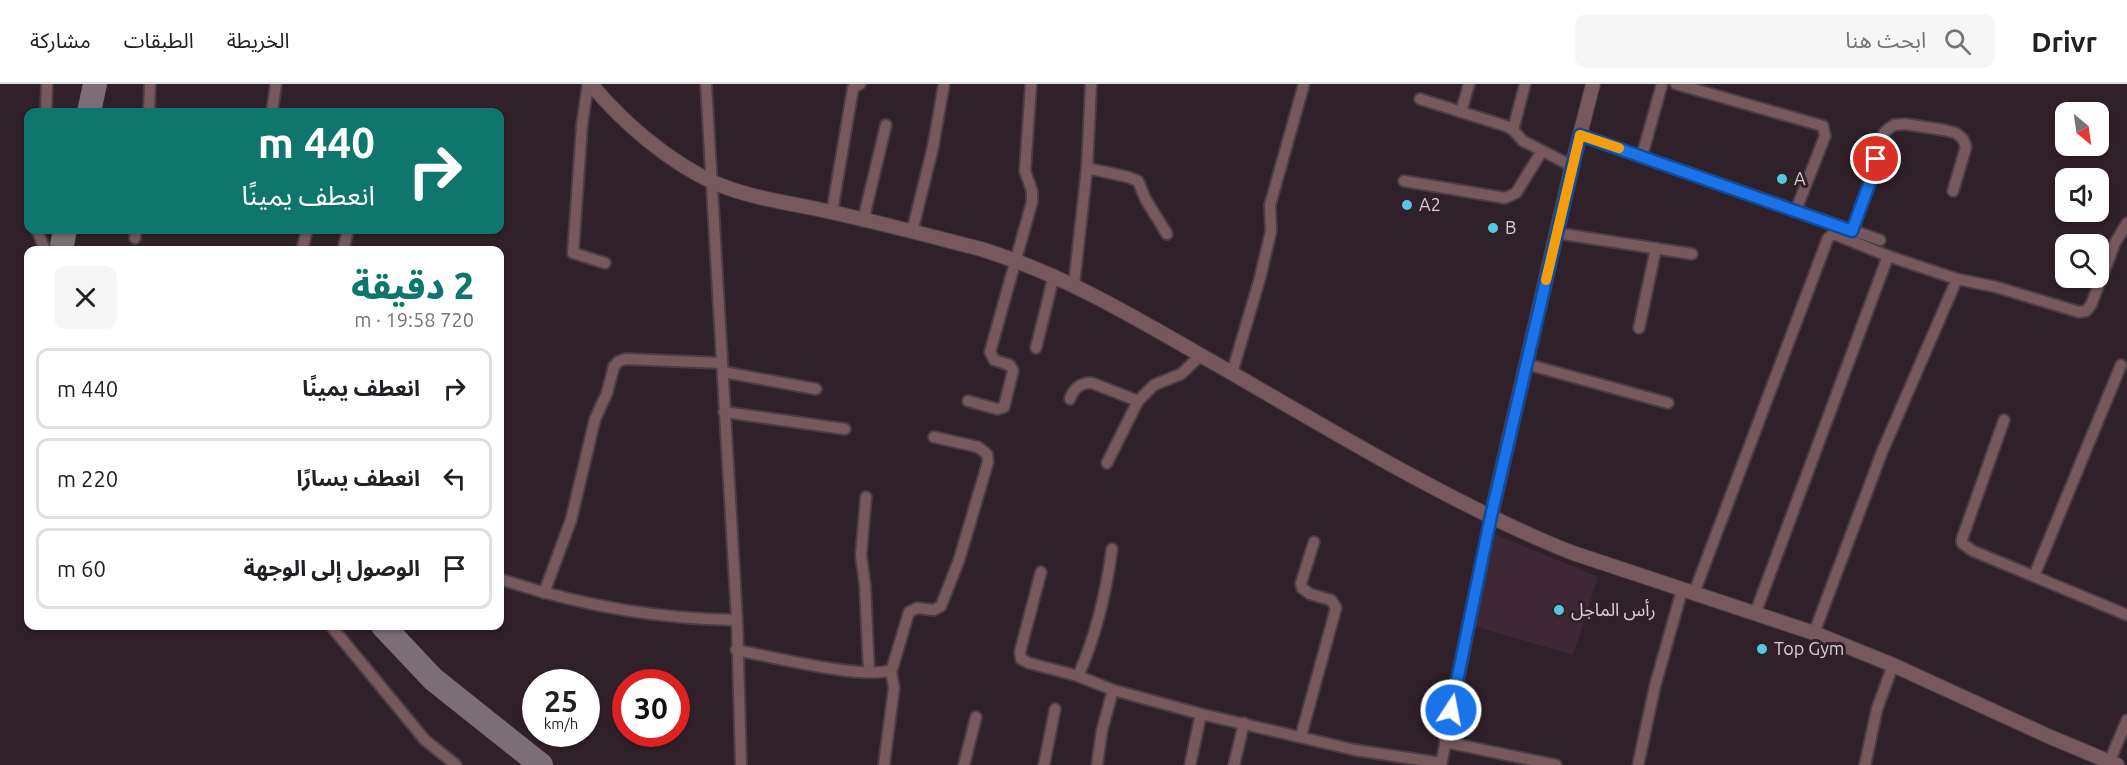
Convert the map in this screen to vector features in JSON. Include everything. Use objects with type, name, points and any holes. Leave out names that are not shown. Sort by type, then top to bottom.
[{"type":"street","points":[[46,108],[47,84]]},
{"type":"street","points":[[149,108],[150,84]]},
{"type":"street","points":[[273,108],[276,84]]},
{"type":"street","points":[[590,84],[632,127],[713,182],[1017,260],[1074,284],[1394,466],[1491,516],[1573,553],[1814,633],[1893,665],[2112,764],[2127,720]]},
{"type":"street","points":[[590,84],[582,125],[573,253],[605,263]]},
{"type":"street","points":[[706,84],[736,620],[741,765]]},
{"type":"street","points":[[832,212],[853,88],[860,84]]},
{"type":"street","points":[[912,232],[933,147],[944,84]]},
{"type":"street","points":[[968,401],[997,409],[1004,407],[1013,368],[994,360],[990,352],[1033,196],[1025,171],[1031,84]]},
{"type":"street","points":[[1074,284],[1087,168],[1091,84]]},
{"type":"street","points":[[1232,373],[1260,279],[1271,231],[1270,205],[1304,84]]},
{"type":"street","points":[[1461,112],[1468,84]]},
{"type":"street","points":[[1513,130],[1526,84]]},
{"type":"street","points":[[1041,572],[1020,652],[1022,659],[1029,663],[1078,676],[1113,690],[1202,714],[1355,750],[1441,764],[1491,516],[1593,84]]},
{"type":"street","points":[[1642,156],[1662,84]]},
{"type":"street","points":[[1676,84],[1823,126],[1825,136],[1796,210]]},
{"type":"street","points":[[1420,99],[1513,130],[1518,137],[1572,166]]},
{"type":"street","points":[[1852,231],[1871,179],[1884,133],[1894,124],[1944,130],[1956,133],[1963,139],[1966,147],[1953,191]]},
{"type":"street","points":[[863,221],[886,125]]},
{"type":"street","points":[[1580,135],[1880,240]]},
{"type":"street","points":[[1404,181],[1505,198],[1516,193],[1542,151]]},
{"type":"street","points":[[1087,168],[1128,177],[1138,182],[1167,234]]},
{"type":"street","points":[[1638,765],[1655,686],[1688,591],[1828,238],[1834,234],[1888,256],[1957,279],[1996,287],[2079,312],[2086,311],[2091,305],[2115,243],[2127,223]]},
{"type":"street","points":[[1556,233],[1692,254]]},
{"type":"street","points":[[1639,328],[1656,248]]},
{"type":"street","points":[[1755,614],[1888,256]]},
{"type":"street","points":[[1036,348],[1053,275]]},
{"type":"street","points":[[1814,633],[1882,452],[1957,279]]},
{"type":"street","points":[[1107,463],[1137,401],[1154,386],[1181,374],[1201,355]]},
{"type":"street","points":[[544,593],[571,520],[595,419],[607,393],[614,366],[619,361],[626,359],[722,368],[816,389]]},
{"type":"street","points":[[1526,364],[1668,403]]},
{"type":"street","points":[[2034,576],[2121,365]]},
{"type":"street","points":[[1070,399],[1078,387],[1092,383],[1137,401]]},
{"type":"street","points":[[723,412],[844,429]]},
{"type":"street","points":[[2004,420],[1962,543],[1973,551],[2127,615]]},
{"type":"street","points":[[884,765],[894,688],[891,671],[909,612],[917,608],[934,610],[941,606],[959,560],[988,462],[987,454],[978,447],[934,437]]},
{"type":"street","points":[[866,497],[861,555],[866,585],[868,672]]},
{"type":"street","points":[[1301,736],[1336,608],[1331,600],[1310,594],[1302,588],[1301,583],[1314,542]]},
{"type":"street","points":[[1078,676],[1090,650],[1095,632],[1112,549]]},
{"type":"street","points":[[504,580],[544,593],[677,617],[736,620]]},
{"type":"street","points":[[334,630],[426,740],[456,765]]},
{"type":"street","points":[[736,650],[841,670],[891,671]]},
{"type":"street","points":[[1864,765],[1877,709],[1893,665]]},
{"type":"street","points":[[1097,765],[1113,690]]},
{"type":"street","points":[[1044,765],[1055,709]]},
{"type":"street","points":[[1190,765],[1202,714]]},
{"type":"street","points":[[964,765],[976,717]]},
{"type":"street","points":[[1234,765],[1244,723]]},
{"type":"street","points":[[1445,742],[1556,765]]},
{"type":"shaded area","points":[[1492,533],[1598,577],[1573,655],[1474,626]]},
{"type":"taxiway","points":[[90,108],[95,84]]},
{"type":"taxiway","points":[[62,246],[64,234]]},
{"type":"taxiway","points":[[387,630],[433,679],[541,765]]},
{"type":"slow traffic","points":[[1546,280],[1580,135],[1619,148]]},
{"type":"place","name":"A","points":[[1782,179]]},
{"type":"place","name":"A2","points":[[1407,205]]},
{"type":"place","name":"B","points":[[1493,228]]},
{"type":"place","name":"رأس الماجل","points":[[1559,610]]},
{"type":"place","name":"Top Gym","points":[[1762,649]]},
{"type":"route","points":[[1451,710],[1491,516],[1580,135],[1852,231],[1876,159]]}]
